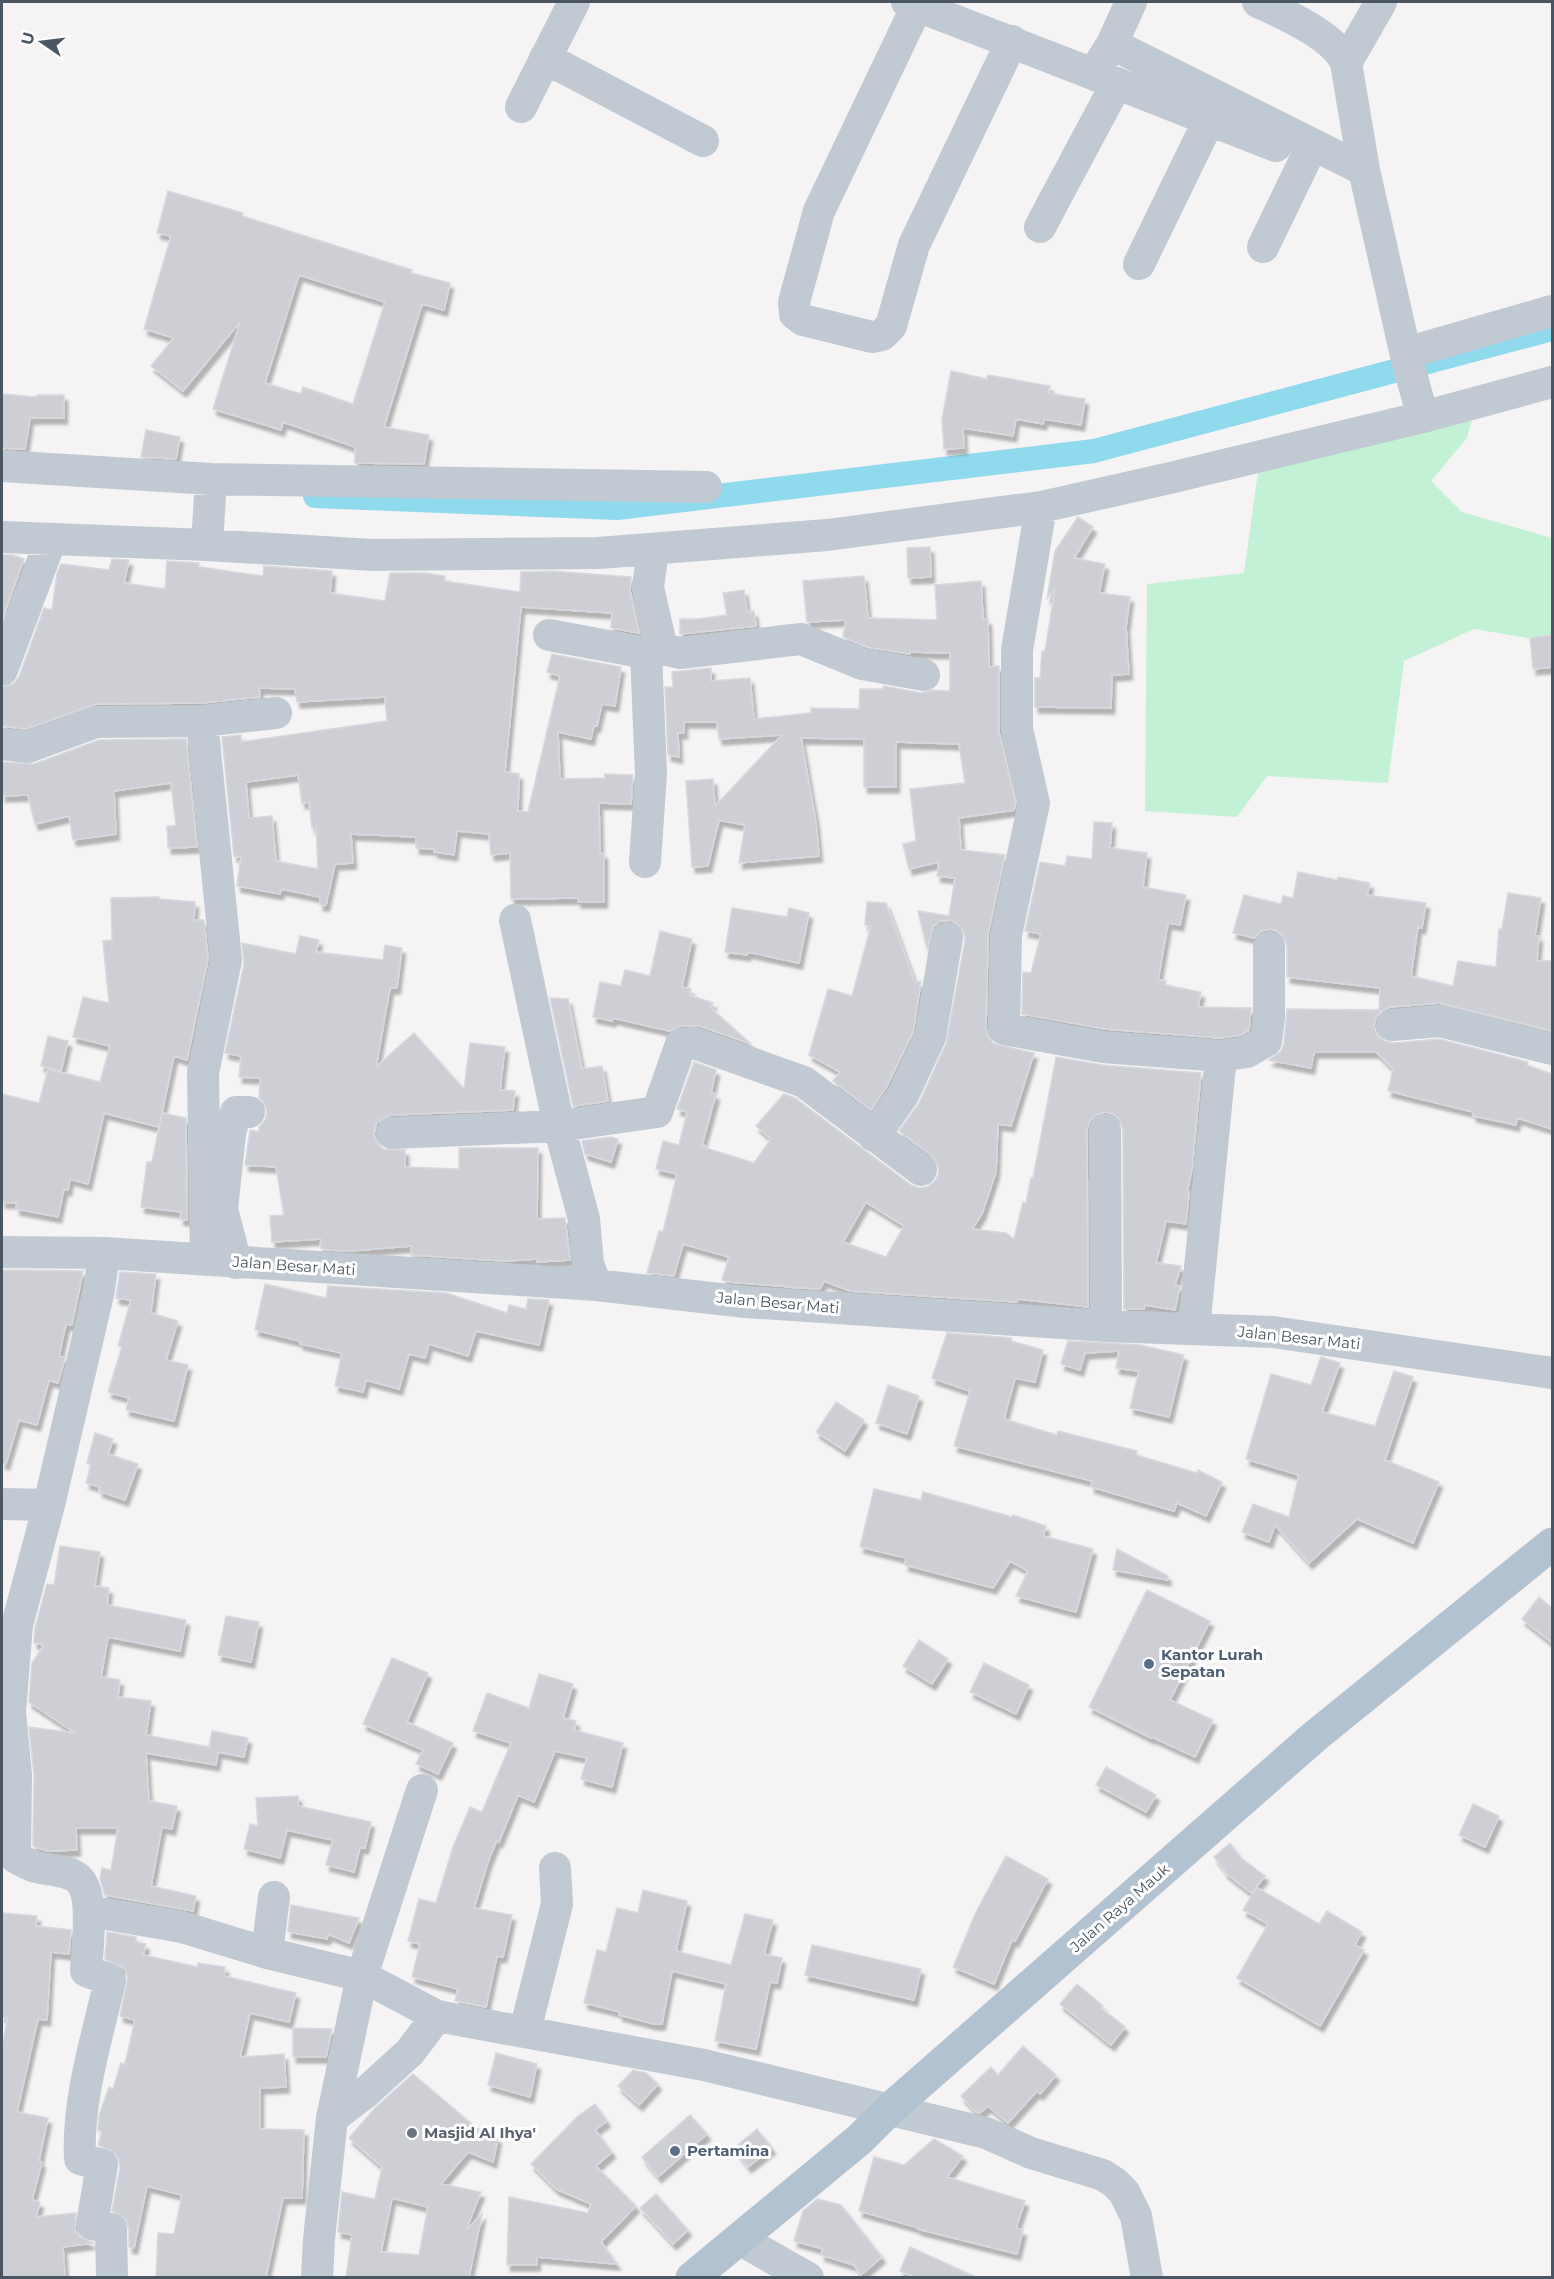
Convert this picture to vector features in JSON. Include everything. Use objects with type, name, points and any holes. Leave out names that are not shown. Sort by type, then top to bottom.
[{"type":"main road","name":"Jalan Raya Mauk","points":[[692,2277],[860,2139],[890,2109],[1314,1737],[1552,1544]]},
{"type":"street","points":[[521,107],[574,2]]},
{"type":"street","points":[[1040,227],[1105,78],[1112,44],[1131,2]]},
{"type":"street","points":[[1257,2],[1298,20],[1341,52],[1346,63],[1365,176],[1406,357],[1422,412]]},
{"type":"street","points":[[1346,63],[1381,2]]},
{"type":"street","points":[[1012,41],[914,245],[891,326],[882,335],[872,337],[803,320],[795,314],[794,302],[819,212],[912,4],[1012,41],[1306,158],[1365,176]]},
{"type":"street","points":[[1112,44],[1365,176]]},
{"type":"street","points":[[546,58],[703,141]]},
{"type":"street","points":[[1140,264],[1209,120]]},
{"type":"street","points":[[1263,247],[1306,158]]},
{"type":"street","points":[[1406,357],[1552,311]]},
{"type":"street","points":[[2,537],[207,539],[373,555],[598,553],[827,535],[1041,507],[1170,478],[1422,412],[1552,382]]},
{"type":"street","points":[[2,466],[211,482],[705,487]]},
{"type":"street","points":[[207,539],[211,482]]},
{"type":"street","points":[[1041,507],[1017,650],[1017,729],[1034,802],[1006,935],[1005,1029],[1103,1047],[1221,1056],[1247,1052],[1266,1041],[1269,1017],[1269,948]]},
{"type":"street","points":[[2,670],[51,539]]},
{"type":"street","points":[[645,862],[651,774],[654,651],[648,587],[654,550]]},
{"type":"street","points":[[549,635],[680,653],[801,639],[862,664],[924,675]]},
{"type":"street","points":[[2,744],[28,747],[96,722],[202,721],[276,713]]},
{"type":"street","points":[[202,721],[226,960],[203,1073],[221,1261]]},
{"type":"street","points":[[515,920],[559,1126],[584,1219],[588,1264],[596,1285]]},
{"type":"street","points":[[874,1136],[903,1095],[930,1037],[947,938]]},
{"type":"street","points":[[1392,1025],[1440,1021],[1552,1048]]},
{"type":"street","points":[[392,1133],[559,1126],[657,1112],[681,1044],[694,1043],[804,1082],[921,1170]]},
{"type":"street","points":[[1194,1329],[1221,1056]]},
{"type":"street","points":[[221,1261],[222,1209],[230,1133],[236,1112],[249,1112]]},
{"type":"street","points":[[1104,1130],[1106,1326]]},
{"type":"street","name":"Jalan Besar Mati","points":[[2,1252],[104,1252],[596,1285],[746,1302],[1106,1326],[1273,1332],[1552,1373]]},
{"type":"street","points":[[104,1252],[99,1290],[50,1505],[17,1625],[10,1712],[16,1775],[8,1868],[32,1866],[78,1878],[83,1886],[89,1911],[86,1971],[110,1980],[85,2090],[79,2132],[80,2159],[102,2165],[92,2224],[111,2229],[112,2277]]},
{"type":"street","points":[[2,1504],[50,1505]]},
{"type":"street","points":[[317,2277],[332,2118],[362,1976],[423,1790]]},
{"type":"street","points":[[525,2031],[557,1904],[555,1868]]},
{"type":"street","points":[[267,1953],[274,1897]]},
{"type":"street","points":[[89,1911],[182,1927],[267,1953],[362,1976],[437,2016],[704,2066],[986,2133],[1031,2153],[1103,2175],[1124,2192],[1136,2216],[1147,2277]]},
{"type":"street","points":[[332,2118],[366,2092],[410,2052],[437,2016]]},
{"type":"street","points":[[739,2239],[808,2277]]},
{"type":"green space","points":[[1472,420],[1467,438],[1431,481],[1462,512],[1552,538],[1551,642],[1474,629],[1404,661],[1388,783],[1267,776],[1237,817],[1145,811],[1147,584],[1244,573],[1258,472]]},
{"type":"building","points":[[168,191],[243,213],[242,216],[412,270],[411,273],[450,283],[444,310],[422,304],[384,427],[429,435],[424,464],[355,463],[355,447],[283,422],[281,430],[213,409],[240,322],[183,391],[151,366],[174,338],[144,329],[171,236],[157,233]],"holes":[[[299,275],[385,302],[353,404],[303,387],[301,394],[265,383]]]},
{"type":"building","points":[[951,371],[987,379],[988,375],[1050,386],[1048,393],[1085,399],[1081,425],[1044,419],[1043,424],[1016,419],[1013,436],[963,428],[964,448],[944,449],[942,419]]},
{"type":"building","points":[[2,394],[37,397],[37,395],[64,395],[64,418],[30,418],[25,449],[2,448]]},
{"type":"building","points":[[146,430],[180,437],[176,459],[141,457]]},
{"type":"building","points":[[1078,517],[1093,527],[1074,558],[1105,564],[1099,593],[1130,597],[1126,627],[1129,674],[1112,675],[1111,708],[1035,707],[1035,678],[1040,678],[1042,651],[1045,651],[1055,588],[1047,599],[1055,551]]},
{"type":"building","points":[[930,547],[931,577],[908,578],[907,548]]},
{"type":"building","points":[[2,555],[13,555],[24,559],[2,620]]},
{"type":"building","points":[[112,559],[129,560],[124,583],[165,589],[167,561],[199,563],[199,567],[263,576],[264,566],[332,571],[330,593],[385,601],[390,573],[425,573],[445,576],[444,581],[520,592],[521,572],[551,571],[631,577],[630,591],[639,633],[611,628],[612,613],[521,607],[505,772],[519,774],[518,811],[528,812],[560,676],[547,672],[552,654],[621,667],[615,706],[602,704],[597,726],[594,725],[591,739],[558,732],[560,779],[605,778],[605,774],[633,775],[631,804],[599,803],[600,853],[604,853],[604,902],[578,902],[578,898],[511,899],[510,853],[491,855],[489,834],[457,831],[454,855],[434,852],[435,849],[416,848],[416,837],[351,834],[353,863],[335,864],[326,905],[320,905],[320,897],[281,889],[280,894],[237,886],[241,857],[234,856],[222,737],[241,735],[241,742],[387,721],[385,697],[297,702],[295,689],[259,688],[260,697],[201,703],[96,704],[26,729],[2,726],[2,687],[13,684],[19,677],[44,608],[52,610],[57,573],[61,564],[109,570]],"holes":[[[298,775],[302,803],[309,802],[312,828],[316,827],[318,869],[276,861],[272,816],[249,818],[246,782]]]},
{"type":"building","points":[[864,576],[868,618],[937,620],[935,585],[981,581],[983,619],[988,619],[989,667],[999,666],[999,733],[1016,803],[1014,810],[959,818],[961,850],[1005,855],[988,934],[986,1029],[988,1037],[994,1044],[1034,1053],[1011,1126],[998,1124],[996,1172],[982,1214],[972,1229],[1006,1233],[1014,1239],[1023,1202],[1026,1203],[1031,1178],[1033,1178],[1056,1057],[1102,1065],[1201,1073],[1192,1170],[1187,1192],[1189,1192],[1186,1224],[1166,1221],[1156,1263],[1181,1266],[1175,1285],[1180,1286],[1175,1310],[1145,1305],[1144,1309],[1124,1309],[1123,1130],[1120,1120],[1113,1114],[1105,1112],[1095,1115],[1089,1122],[1087,1130],[1088,1307],[1018,1299],[1017,1302],[850,1291],[824,1281],[820,1289],[786,1287],[780,1284],[780,1286],[729,1282],[722,1280],[729,1257],[683,1244],[674,1276],[647,1273],[659,1231],[663,1232],[677,1174],[656,1169],[663,1141],[679,1145],[687,1112],[677,1109],[694,1062],[716,1070],[711,1093],[716,1094],[702,1145],[706,1148],[754,1163],[771,1139],[756,1126],[784,1094],[795,1098],[911,1185],[919,1188],[927,1187],[935,1181],[939,1173],[938,1164],[932,1156],[899,1131],[919,1103],[946,1044],[965,941],[964,932],[959,925],[951,920],[940,921],[933,927],[927,949],[918,911],[949,916],[955,878],[937,876],[939,862],[909,869],[903,844],[916,841],[910,789],[965,783],[959,744],[896,742],[896,787],[864,787],[864,739],[801,738],[816,823],[819,856],[739,863],[745,825],[719,820],[708,866],[692,867],[686,781],[713,779],[715,806],[782,735],[719,739],[717,722],[684,722],[684,733],[678,733],[679,757],[668,755],[665,687],[673,687],[672,672],[711,668],[711,681],[750,678],[754,719],[811,713],[811,708],[859,709],[860,689],[883,689],[884,686],[921,693],[933,690],[950,691],[950,653],[910,652],[910,654],[867,647],[843,637],[846,620],[807,622],[803,581]],"holes":[[[866,1202],[904,1226],[886,1257],[843,1242]]]},
{"type":"building","points":[[744,590],[747,612],[754,611],[756,626],[680,634],[680,619],[727,615],[723,593]]},
{"type":"building","points":[[1552,635],[1552,667],[1533,669],[1530,638]]},
{"type":"building","points":[[186,739],[197,847],[168,848],[167,826],[176,826],[171,783],[114,791],[116,834],[73,840],[69,816],[35,824],[28,795],[2,796],[2,762],[34,764],[99,740]]},
{"type":"building","points":[[1094,822],[1112,823],[1110,848],[1147,853],[1143,887],[1186,895],[1180,925],[1168,923],[1158,980],[1166,981],[1165,985],[1201,992],[1198,1007],[1251,1008],[1249,1030],[1241,1035],[1220,1038],[1105,1029],[1022,1014],[1023,972],[1031,973],[1041,934],[1025,931],[1040,862],[1065,866],[1067,856],[1092,859]]},
{"type":"building","points":[[1298,872],[1337,880],[1338,877],[1370,883],[1367,895],[1426,903],[1422,928],[1418,927],[1411,976],[1453,986],[1458,961],[1496,967],[1499,929],[1502,929],[1508,893],[1541,898],[1535,936],[1539,936],[1537,961],[1552,961],[1552,1031],[1439,1003],[1390,1007],[1381,1011],[1376,1017],[1374,1026],[1377,1035],[1385,1041],[1394,1043],[1439,1039],[1528,1062],[1527,1065],[1552,1074],[1552,1129],[1517,1118],[1516,1125],[1473,1116],[1473,1112],[1388,1091],[1393,1069],[1376,1052],[1314,1052],[1311,1068],[1269,1060],[1281,1051],[1284,1044],[1287,1009],[1379,1010],[1380,988],[1287,977],[1287,946],[1284,938],[1277,931],[1270,929],[1261,931],[1254,938],[1233,933],[1244,895],[1281,904],[1283,896],[1293,898]]},
{"type":"building","points":[[159,897],[159,899],[195,902],[194,920],[204,920],[208,959],[187,1060],[174,1056],[159,1127],[104,1113],[88,1184],[70,1179],[68,1190],[64,1189],[58,1217],[16,1209],[17,1203],[2,1202],[2,1094],[39,1103],[48,1069],[100,1082],[110,1046],[73,1037],[83,997],[109,1003],[103,941],[112,940],[111,898]]},
{"type":"building","points":[[867,902],[886,903],[915,983],[921,981],[913,1032],[887,1086],[871,1110],[833,1081],[840,1072],[809,1055],[828,989],[852,996],[871,926],[865,925]]},
{"type":"building","points":[[732,908],[787,917],[789,908],[809,913],[799,963],[748,952],[747,955],[725,952]]},
{"type":"building","points":[[660,931],[692,939],[682,987],[691,989],[689,995],[713,1003],[710,1007],[751,1044],[700,1026],[680,1026],[669,1031],[613,1018],[612,1021],[593,1017],[600,982],[621,986],[625,970],[650,976]]},
{"type":"building","points":[[300,936],[319,940],[316,952],[383,960],[385,945],[402,948],[397,988],[390,988],[376,1067],[414,1033],[464,1089],[470,1043],[505,1047],[500,1090],[515,1091],[513,1110],[391,1115],[376,1124],[374,1134],[377,1143],[383,1149],[405,1150],[405,1167],[459,1169],[459,1148],[538,1148],[537,1219],[565,1218],[570,1260],[505,1261],[411,1255],[411,1246],[350,1251],[328,1250],[320,1248],[321,1239],[272,1242],[270,1216],[284,1215],[276,1167],[245,1165],[250,1130],[259,1132],[259,1127],[267,1113],[265,1104],[259,1098],[260,1078],[239,1077],[241,1056],[225,1053],[244,964],[242,943],[296,954]]},
{"type":"building","points":[[550,998],[568,999],[582,1069],[602,1066],[608,1101],[573,1106]]},
{"type":"building","points":[[48,1036],[68,1041],[61,1071],[41,1066]]},
{"type":"building","points":[[162,1113],[186,1118],[187,1220],[180,1219],[181,1212],[141,1207],[147,1162],[152,1162]]},
{"type":"building","points":[[611,1137],[618,1139],[611,1162],[585,1154],[582,1141]]},
{"type":"building","points":[[2,1270],[83,1271],[72,1325],[66,1324],[59,1356],[65,1358],[58,1383],[49,1380],[37,1425],[19,1420],[6,1464],[2,1463]]},
{"type":"building","points":[[120,1272],[156,1274],[151,1313],[178,1321],[166,1360],[188,1365],[174,1421],[126,1410],[129,1398],[108,1392],[122,1347],[118,1346],[131,1300],[116,1298]]},
{"type":"building","points":[[265,1284],[326,1298],[328,1286],[446,1293],[507,1313],[509,1305],[526,1309],[528,1299],[549,1300],[539,1345],[476,1331],[468,1356],[429,1344],[425,1358],[409,1354],[399,1389],[366,1380],[363,1392],[335,1386],[342,1353],[300,1344],[300,1341],[255,1330]]},
{"type":"building","points":[[947,1333],[1012,1338],[1011,1341],[1043,1350],[1035,1382],[1015,1378],[1004,1419],[1057,1435],[1058,1431],[1137,1451],[1136,1455],[1197,1473],[1198,1470],[1222,1482],[1206,1516],[1177,1503],[1174,1511],[1091,1487],[1092,1481],[954,1446],[970,1391],[932,1378]]},
{"type":"building","points":[[1068,1341],[1140,1345],[1184,1355],[1169,1417],[1130,1408],[1139,1371],[1116,1368],[1119,1351],[1085,1353],[1080,1370],[1061,1364]]},
{"type":"building","points":[[1321,1357],[1340,1363],[1322,1412],[1375,1426],[1394,1371],[1413,1377],[1385,1460],[1439,1482],[1413,1543],[1357,1519],[1309,1563],[1275,1525],[1269,1542],[1242,1532],[1253,1504],[1289,1517],[1299,1475],[1246,1459],[1271,1374],[1311,1385]]},
{"type":"building","points":[[888,1385],[919,1396],[907,1434],[876,1423]]},
{"type":"building","points":[[836,1402],[864,1420],[845,1451],[816,1432]]},
{"type":"building","points":[[95,1433],[113,1439],[108,1454],[138,1464],[125,1500],[99,1491],[100,1487],[86,1483],[91,1465],[87,1463]]},
{"type":"building","points":[[874,1489],[921,1500],[923,1492],[1012,1517],[1013,1515],[1046,1526],[1043,1536],[1093,1549],[1076,1612],[1016,1596],[1028,1571],[1010,1561],[993,1588],[905,1565],[906,1558],[860,1547]]},
{"type":"building","points":[[60,1546],[100,1552],[95,1586],[109,1588],[107,1605],[186,1620],[180,1651],[108,1637],[101,1677],[120,1680],[118,1697],[151,1701],[146,1735],[209,1747],[212,1731],[248,1738],[244,1757],[218,1752],[216,1765],[146,1753],[149,1801],[177,1806],[172,1829],[162,1827],[151,1886],[196,1896],[193,1911],[105,1895],[100,1879],[102,1868],[111,1870],[118,1828],[76,1828],[77,1850],[47,1851],[33,1846],[34,1775],[29,1727],[75,1733],[29,1702],[32,1663],[44,1645],[34,1643],[35,1628],[47,1584],[54,1585]]},
{"type":"building","points":[[1117,1549],[1168,1576],[1167,1580],[1113,1570]]},
{"type":"building","name":"Kantor Lurah Sepatan","points":[[1147,1590],[1210,1621],[1170,1700],[1213,1720],[1195,1757],[1089,1707]]},
{"type":"building","points":[[1539,1597],[1552,1608],[1552,1643],[1522,1619]]},
{"type":"building","points":[[226,1616],[259,1622],[251,1662],[218,1655]]},
{"type":"building","points":[[919,1640],[948,1659],[932,1684],[903,1666]]},
{"type":"building","points":[[392,1658],[428,1673],[407,1722],[453,1743],[438,1774],[416,1764],[423,1750],[363,1724]]},
{"type":"building","points":[[984,1663],[1029,1685],[1016,1714],[970,1692]]},
{"type":"building","points":[[539,1674],[573,1684],[563,1718],[576,1721],[574,1730],[623,1743],[612,1787],[581,1779],[587,1758],[555,1751],[534,1802],[518,1795],[499,1842],[497,1840],[489,1859],[474,1908],[512,1915],[503,1957],[497,1956],[486,2007],[455,2001],[458,1989],[412,1977],[420,1944],[408,1941],[419,1899],[436,1903],[453,1847],[470,1807],[482,1812],[511,1743],[473,1731],[487,1693],[529,1708]]},
{"type":"building","points":[[1106,1767],[1156,1795],[1146,1812],[1096,1785]]},
{"type":"building","points":[[298,1796],[298,1806],[371,1822],[365,1848],[360,1847],[354,1872],[326,1865],[333,1840],[287,1830],[280,1858],[244,1849],[250,1824],[258,1826],[256,1798]]},
{"type":"building","points":[[1473,1804],[1499,1816],[1485,1847],[1459,1835]]},
{"type":"building","points":[[1230,1843],[1241,1858],[1265,1876],[1256,1887],[1319,1924],[1327,1911],[1362,1932],[1355,1945],[1364,1950],[1320,2026],[1237,1978],[1268,1924],[1243,1910],[1256,1888],[1251,1893],[1224,1872],[1225,1870],[1214,1857]]},
{"type":"building","points":[[1006,1856],[1048,1879],[1015,1941],[1012,1940],[994,1984],[953,1967],[976,1912]]},
{"type":"building","points":[[643,1890],[687,1901],[676,1951],[731,1965],[745,1914],[773,1920],[764,1954],[782,1958],[777,1983],[770,1982],[756,2049],[715,2041],[726,1984],[672,1971],[662,2024],[619,2015],[620,2012],[584,2003],[597,1950],[606,1952],[617,1908],[638,1913]]},
{"type":"building","points":[[291,1905],[359,1918],[349,1943],[328,1934],[327,1939],[288,1932]]},
{"type":"building","points":[[2,1913],[37,1916],[36,1926],[71,1930],[69,1954],[51,1952],[47,2020],[38,2019],[17,2112],[48,2118],[39,2161],[42,2162],[32,2200],[40,2202],[36,2217],[76,2213],[75,2230],[80,2237],[93,2243],[63,2247],[65,2277],[2,2277],[2,2045],[8,2018],[2,2017]]},
{"type":"building","points":[[107,1932],[136,1937],[136,1942],[146,1944],[143,1955],[198,1967],[198,1963],[225,1967],[224,1976],[296,1993],[289,2022],[250,2013],[240,2057],[284,2054],[286,2087],[260,2088],[260,2129],[304,2130],[302,2198],[283,2198],[266,2277],[156,2277],[158,2233],[174,2234],[182,2195],[147,2186],[134,2248],[129,2247],[129,2229],[125,2218],[112,2211],[120,2168],[119,2160],[114,2152],[98,2145],[102,2132],[98,2130],[99,2116],[109,2087],[113,2089],[121,2063],[125,2064],[135,2020],[120,2016],[128,1976],[125,1969],[105,1959]]},
{"type":"building","points":[[812,1945],[921,1969],[914,2000],[805,1975]]},
{"type":"building","points":[[1077,1984],[1103,2006],[1101,2008],[1125,2027],[1111,2045],[1060,2004]]},
{"type":"building","points":[[293,2028],[332,2029],[326,2057],[293,2057]]},
{"type":"building","points":[[1023,2046],[1056,2075],[1040,2094],[1037,2091],[1008,2123],[988,2106],[980,2113],[976,2112],[961,2096],[991,2067],[998,2075]]},
{"type":"building","points":[[496,2053],[537,2064],[530,2097],[488,2085]]},
{"type":"building","points":[[633,2070],[646,2073],[658,2084],[639,2105],[618,2086]]},
{"type":"building","points":[[413,2074],[479,2130],[498,2138],[493,2162],[468,2152],[441,2184],[481,2192],[466,2230],[482,2214],[469,2277],[346,2277],[352,2235],[338,2232],[342,2192],[375,2199],[382,2167],[349,2138],[375,2108]],"holes":[[[392,2198],[428,2207],[419,2255],[381,2252]]]},
{"type":"building","points":[[595,2104],[607,2121],[595,2130],[612,2152],[596,2166],[636,2206],[601,2242],[617,2264],[537,2257],[537,2265],[507,2265],[509,2197],[588,2213],[591,2204],[556,2189],[531,2164],[578,2116]]},
{"type":"building","points":[[690,2115],[707,2134],[658,2177],[642,2157]]},
{"type":"building","points":[[757,2129],[772,2148],[748,2167],[734,2148]]},
{"type":"building","points":[[934,2139],[963,2156],[947,2177],[1025,2201],[1016,2228],[1023,2230],[1017,2254],[918,2229],[859,2211],[874,2157],[904,2165]]},
{"type":"building","points":[[656,2194],[688,2230],[673,2244],[640,2208]]},
{"type":"building","points":[[817,2199],[841,2205],[882,2257],[861,2275],[854,2265],[821,2255],[823,2249],[794,2241],[803,2211]]},
{"type":"building","points":[[910,2247],[976,2277],[914,2277],[900,2271]]},
{"type":"waterway","points":[[315,496],[617,508],[1094,451],[1552,329]]},
{"type":"place","name":"Kantor Lurah Sepatan","points":[[1149,1664]]},
{"type":"place","name":"Masjid Al Ihya'","points":[[412,2133]]},
{"type":"place","name":"Pertamina","points":[[675,2151]]}]
